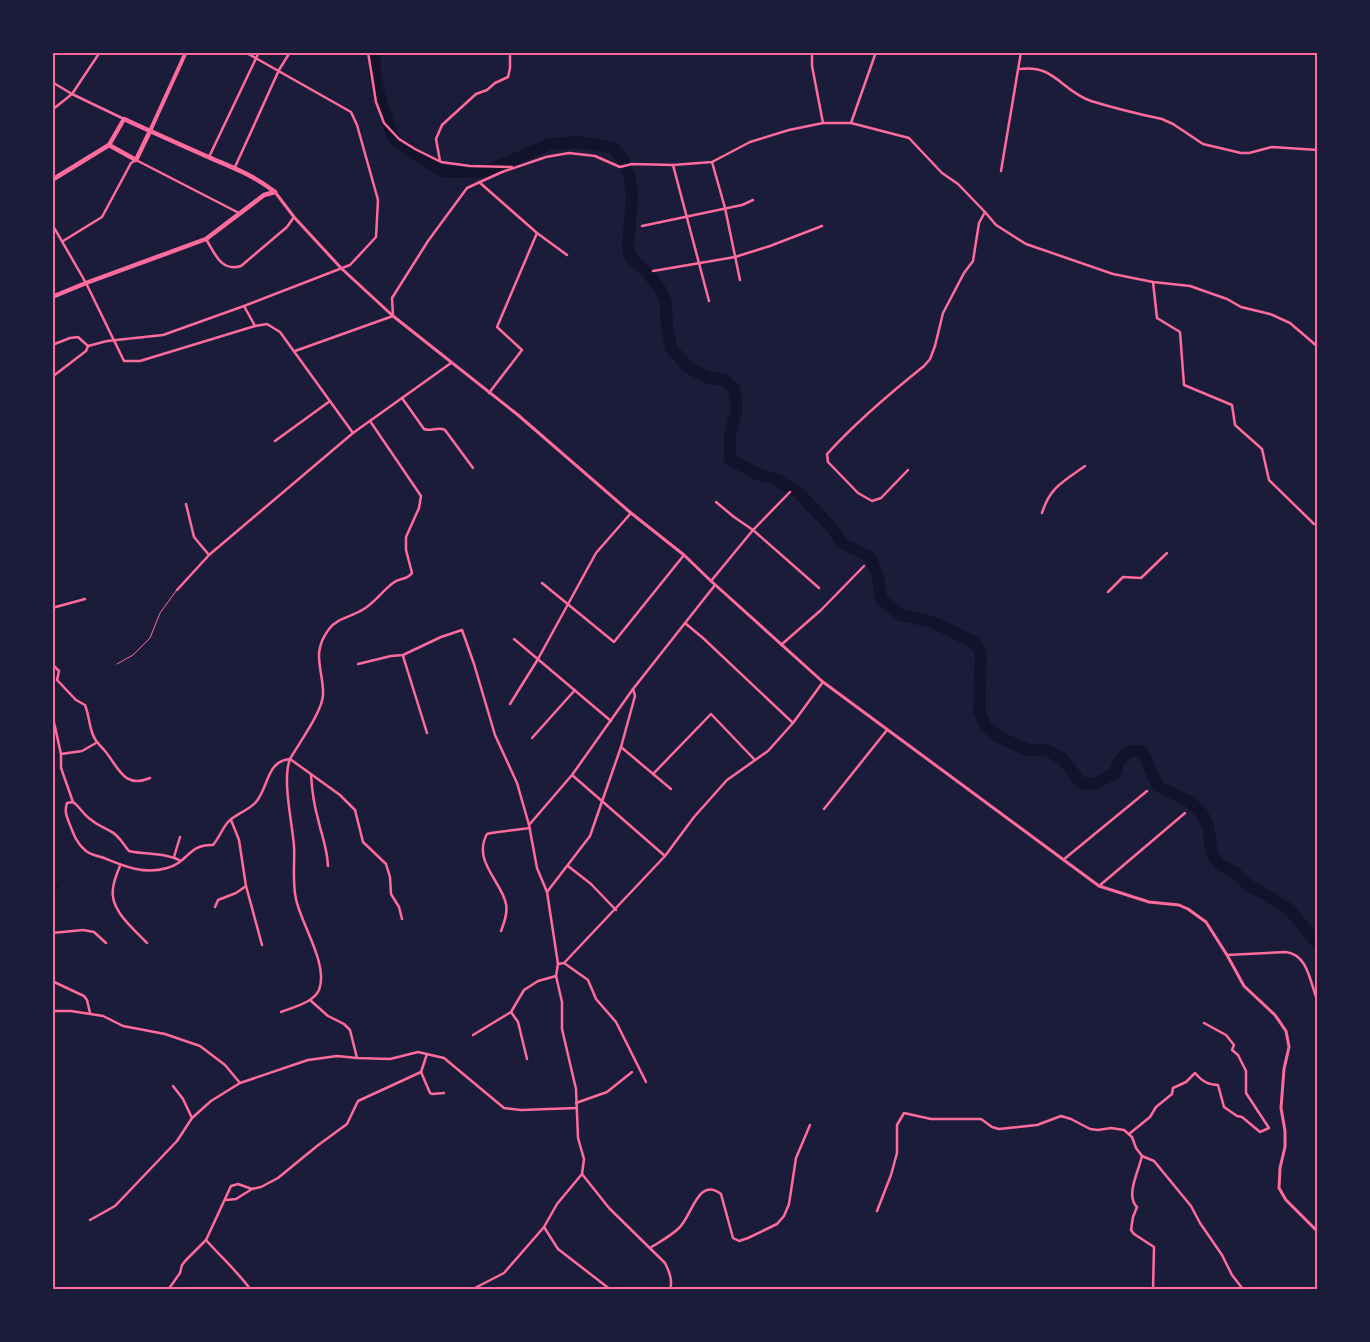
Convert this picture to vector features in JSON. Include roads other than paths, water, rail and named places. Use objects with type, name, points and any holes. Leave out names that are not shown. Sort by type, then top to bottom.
[{"type":"main road","points":[[109,145],[136,160],[186,52]]},
{"type":"main road","points":[[52,180],[109,145],[124,119],[250,174],[275,192]]},
{"type":"main road","points":[[52,297],[86,282],[206,239],[264,195],[275,192]]},
{"type":"street","points":[[52,110],[72,94],[100,52]]},
{"type":"street","points":[[88,346],[114,340],[163,335],[244,306],[350,265],[376,237],[378,200],[357,125],[351,112],[245,52]]},
{"type":"street","points":[[208,157],[259,52]]},
{"type":"street","points":[[235,167],[279,70],[290,52]]},
{"type":"street","points":[[368,52],[376,102],[384,123],[399,139],[441,162],[470,166],[514,168]]},
{"type":"street","points":[[441,162],[436,139],[442,125],[476,94],[492,88],[495,83],[508,77],[510,52]]},
{"type":"street","points":[[812,52],[812,66],[823,123]]},
{"type":"street","points":[[850,123],[876,52]]},
{"type":"street","points":[[1001,170],[1021,52]]},
{"type":"street","points":[[1019,69],[1032,67],[1043,70],[1071,91],[1089,100],[1162,119],[1204,144],[1241,153],[1249,153],[1272,147],[1318,150]]},
{"type":"street","points":[[52,82],[72,94],[124,119]]},
{"type":"street","points":[[393,316],[392,298],[428,240],[467,188],[479,182],[546,156],[569,154],[594,156],[620,167],[632,164],[674,165],[712,162],[750,142],[789,130],[823,123],[850,123],[909,138],[942,173],[958,184],[996,225],[1026,244],[1113,274],[1153,282],[1190,286],[1227,299],[1241,307],[1280,317],[1318,347]]},
{"type":"street","points":[[63,242],[102,218],[132,163],[136,160],[239,213]]},
{"type":"street","points":[[712,162],[726,208],[740,280]]},
{"type":"street","points":[[674,165],[709,301]]},
{"type":"street","points":[[479,182],[537,233],[567,255]]},
{"type":"street","points":[[275,192],[294,217],[341,268],[393,316],[518,415],[631,513],[684,555],[823,682],[1099,886],[1148,902],[1179,905],[1206,922],[1244,986],[1274,1015],[1286,1031],[1289,1047],[1282,1085],[1281,1108],[1285,1131],[1285,1147],[1280,1168],[1279,1188],[1286,1200],[1318,1232]]},
{"type":"street","points":[[642,226],[742,205],[753,200]]},
{"type":"street","points":[[908,470],[881,498],[872,501],[858,493],[828,462],[826,457],[850,428],[868,411],[930,359],[943,312],[964,273],[973,261],[979,223],[985,212]]},
{"type":"street","points":[[206,239],[218,260],[227,267],[234,268],[241,266],[287,227],[294,217]]},
{"type":"street","points":[[52,224],[86,282],[124,361],[140,360],[267,324],[280,332],[295,351],[353,433]]},
{"type":"street","points":[[652,271],[736,257],[822,226]]},
{"type":"street","points":[[490,393],[522,350],[497,327],[537,233]]},
{"type":"street","points":[[1153,282],[1156,318],[1180,332],[1184,385],[1232,405],[1235,425],[1262,449],[1269,480],[1314,524]]},
{"type":"street","points":[[244,306],[255,326]]},
{"type":"street","points":[[295,351],[393,316]]},
{"type":"street","points":[[52,345],[70,338],[78,338],[88,346]]},
{"type":"street","points":[[52,377],[86,351],[88,346]]},
{"type":"street","points":[[177,590],[209,555],[353,433],[451,363]]},
{"type":"street","points":[[402,398],[424,429],[438,428],[445,430],[473,468]]},
{"type":"street","points":[[275,441],[330,401]]},
{"type":"street","points":[[281,1012],[310,1000],[320,988],[321,972],[296,899],[292,820],[287,781],[287,766],[316,715],[323,696],[318,658],[329,628],[338,620],[362,610],[395,581],[408,578],[412,573],[406,550],[406,537],[419,508],[420,496],[370,421]]},
{"type":"street","points":[[1042,513],[1046,500],[1054,489],[1085,466]]},
{"type":"street","points":[[711,581],[753,530],[790,492]]},
{"type":"street","points":[[716,502],[753,530],[819,588]]},
{"type":"street","points":[[186,504],[194,537],[209,555]]},
{"type":"street","points":[[510,704],[538,659],[596,553],[631,513]]},
{"type":"street","points":[[1108,592],[1123,577],[1141,578],[1167,553]]},
{"type":"street","points":[[542,584],[614,642],[684,555]]},
{"type":"street","points":[[782,645],[821,610],[864,566]]},
{"type":"street","points":[[501,931],[505,918],[506,904],[489,873],[483,852],[484,839],[487,834],[529,827],[572,775],[633,689],[715,585]]},
{"type":"street","points":[[52,608],[85,599]]},
{"type":"street","points":[[685,623],[793,723]]},
{"type":"street","points":[[358,664],[403,655],[440,637],[462,630],[495,735],[517,783],[529,827],[537,868],[547,892],[558,964],[556,976],[562,1002],[562,1029],[576,1089],[578,1138],[584,1159],[582,1174],[557,1204],[544,1227],[504,1273],[471,1290]]},
{"type":"street","points":[[514,638],[611,721]]},
{"type":"street","points":[[403,655],[427,733]]},
{"type":"street","points":[[52,664],[59,671],[57,680],[76,700],[85,705],[96,743],[105,751],[119,772],[129,780],[141,782],[150,778]]},
{"type":"street","points":[[558,964],[564,963],[616,910],[665,856],[694,817],[727,780],[754,759],[768,751],[793,723],[823,682]]},
{"type":"street","points":[[547,892],[590,836],[621,747],[635,696],[633,689]]},
{"type":"street","points":[[532,738],[574,690]]},
{"type":"street","points":[[653,774],[711,714],[754,759]]},
{"type":"street","points":[[53,718],[61,754],[61,768],[73,802]]},
{"type":"street","points":[[824,809],[888,730]]},
{"type":"street","points":[[61,754],[82,751],[96,743]]},
{"type":"street","points":[[621,747],[671,788]]},
{"type":"street","points":[[181,861],[174,857],[129,851],[118,836],[87,817],[80,806],[73,802],[67,803],[65,810],[76,842],[87,852],[134,870],[168,868],[181,861],[202,844],[213,845],[231,820],[248,810],[258,800],[276,763],[283,759],[290,759],[311,776],[340,795],[355,810],[363,842],[386,864],[390,877],[391,894],[399,908],[402,919]]},
{"type":"street","points":[[572,775],[665,856]]},
{"type":"street","points":[[311,776],[312,797],[327,848],[328,866]]},
{"type":"street","points":[[1063,860],[1147,790]]},
{"type":"street","points":[[1099,886],[1185,813]]},
{"type":"street","points":[[231,820],[239,840],[246,886],[262,945]]},
{"type":"street","points":[[174,857],[180,838]]},
{"type":"street","points":[[120,866],[112,889],[115,904],[120,913],[147,943]]},
{"type":"street","points":[[568,866],[591,884],[616,910]]},
{"type":"street","points":[[215,907],[218,900],[236,893],[246,886]]},
{"type":"street","points":[[52,933],[89,931],[94,932],[106,943]]},
{"type":"street","points":[[1227,955],[1294,953],[1302,960],[1318,1002]]},
{"type":"street","points":[[564,963],[588,980],[596,999],[616,1022],[646,1082]]},
{"type":"street","points":[[473,1035],[511,1012],[524,990],[538,981],[556,976]]},
{"type":"street","points":[[52,981],[84,996],[90,1013]]},
{"type":"street","points":[[310,1000],[328,1016],[344,1024],[350,1030],[356,1058]]},
{"type":"street","points":[[52,1011],[71,1011],[103,1016],[123,1026],[166,1034],[200,1046],[225,1065],[240,1083]]},
{"type":"street","points":[[511,1012],[518,1022],[528,1059]]},
{"type":"street","points":[[1129,1134],[1150,1117],[1156,1107],[1172,1094],[1173,1088],[1186,1082],[1195,1073],[1201,1080],[1210,1085],[1218,1085],[1224,1106],[1237,1116],[1260,1132],[1269,1128],[1246,1093],[1246,1071],[1238,1055],[1232,1050],[1234,1045],[1226,1035],[1204,1024]]},
{"type":"street","points":[[90,1220],[115,1206],[177,1141],[192,1118],[211,1101],[240,1083],[308,1060],[337,1056],[390,1059],[418,1052],[444,1058],[504,1108],[521,1110],[577,1108]]},
{"type":"street","points":[[426,1054],[421,1072],[430,1093],[444,1093]]},
{"type":"street","points":[[225,1200],[236,1198],[278,1178],[347,1124],[358,1100],[421,1072]]},
{"type":"street","points":[[576,1103],[607,1092],[632,1072]]},
{"type":"street","points":[[173,1086],[183,1099],[192,1118]]},
{"type":"street","points":[[877,1211],[891,1175],[897,1153],[897,1126],[904,1113],[938,1120],[981,1119],[992,1127],[999,1128],[1037,1125],[1060,1116],[1071,1119],[1090,1129],[1111,1128],[1124,1130],[1129,1134],[1142,1156],[1154,1161],[1191,1206],[1222,1255],[1232,1275],[1242,1288]]},
{"type":"street","points":[[650,1248],[679,1229],[686,1220],[699,1194],[707,1190],[716,1190],[721,1194],[733,1238],[739,1240],[748,1238],[777,1224],[784,1216],[789,1204],[796,1158],[810,1125]]},
{"type":"street","points":[[1142,1156],[1131,1194],[1133,1203],[1137,1206],[1131,1230],[1154,1247],[1153,1290]]},
{"type":"street","points":[[582,1174],[596,1194],[665,1263],[672,1284],[670,1290]]},
{"type":"street","points":[[168,1290],[180,1273],[182,1265],[206,1240],[231,1186],[238,1184],[252,1189]]},
{"type":"street","points":[[544,1227],[558,1249],[611,1290]]},
{"type":"street","points":[[206,1240],[236,1270],[251,1290]]},
{"type":"lane","points":[[117,664],[133,654],[150,638],[160,613],[177,590]]},
{"type":"waterway","points":[[374,52],[375,75],[382,105],[393,137],[400,144],[445,172],[487,171],[550,144],[578,142],[614,148],[623,160],[630,179],[632,197],[628,246],[630,257],[648,273],[662,292],[666,304],[671,348],[688,367],[706,377],[724,380],[734,389],[737,409],[730,434],[730,459],[757,474],[775,479],[798,492],[833,529],[842,543],[870,557],[878,576],[881,599],[901,615],[932,622],[974,642],[981,653],[979,710],[986,727],[999,737],[1028,750],[1046,750],[1063,759],[1081,783],[1095,784],[1115,773],[1118,762],[1129,751],[1142,751],[1158,786],[1190,802],[1201,812],[1208,826],[1212,854],[1219,864],[1235,873],[1251,887],[1290,910],[1318,944]]},
{"type":"waterway","points":[[52,896],[59,883]]}]
